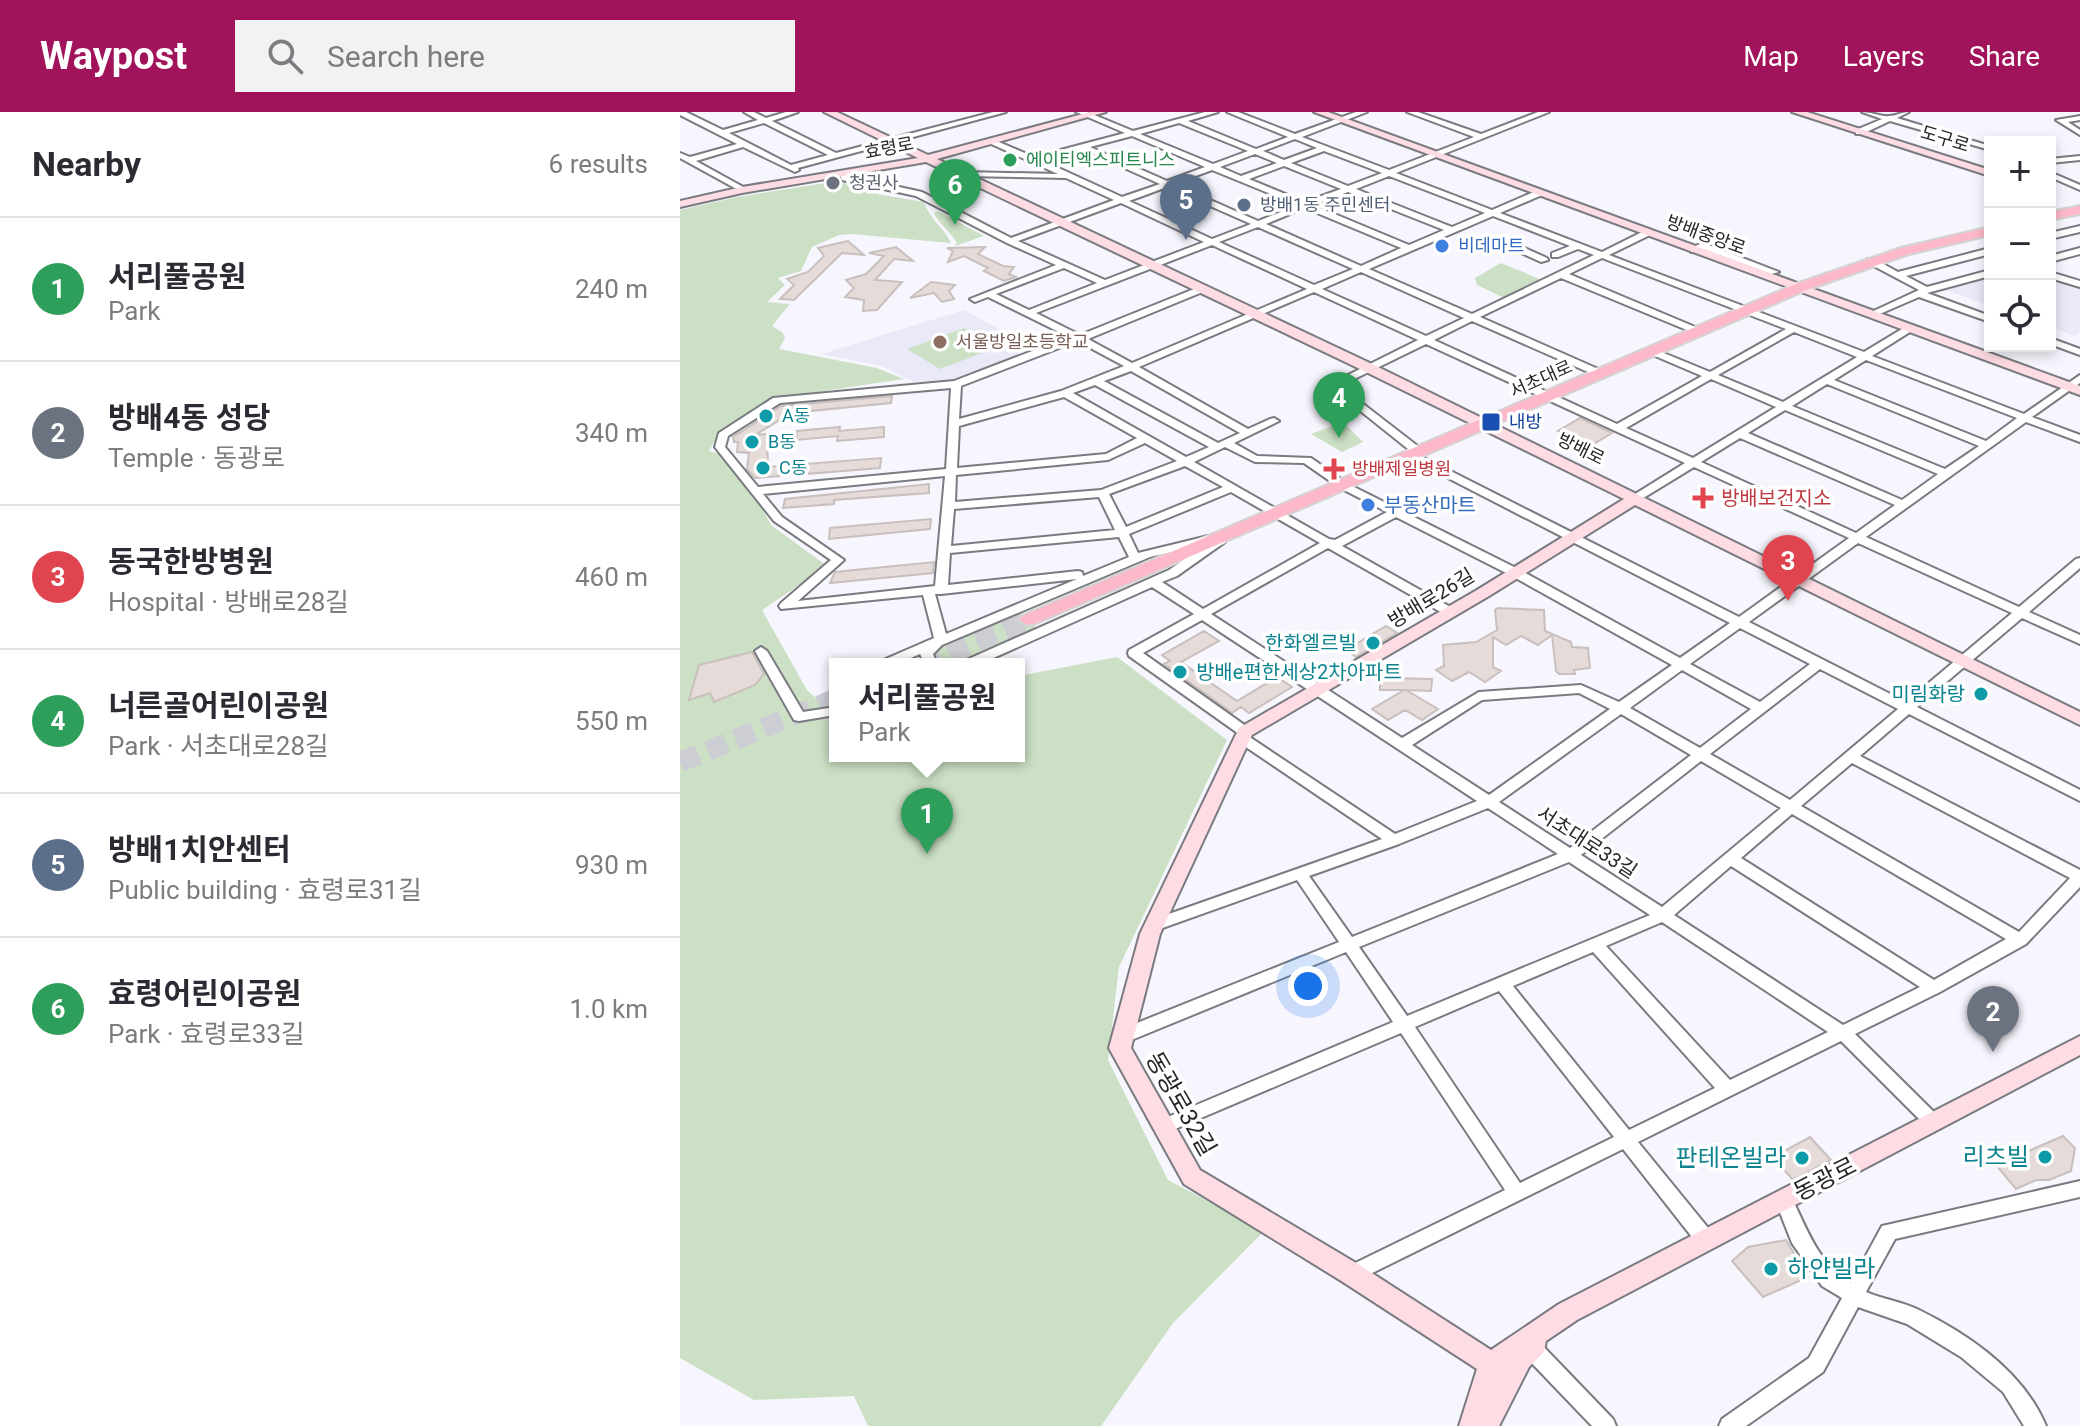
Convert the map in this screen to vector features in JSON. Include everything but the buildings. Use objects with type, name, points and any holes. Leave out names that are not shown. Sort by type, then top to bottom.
[{"type":"main road","points":[[2056,213],[2080,210]]},
{"type":"main road","name":"서초대로","points":[[1028,620],[1801,287],[1871,261],[1984,232]]},
{"type":"street","points":[[680,112],[808,180]]},
{"type":"street","points":[[748,112],[836,156]]},
{"type":"street","points":[[722,133],[794,112]]},
{"type":"street","name":"방배로","points":[[829,112],[1367,367],[1802,579],[2080,719]]},
{"type":"street","points":[[789,168],[1002,112]]},
{"type":"street","name":"효령로","points":[[680,204],[742,190],[929,159],[1084,114],[1101,112]]},
{"type":"street","points":[[1033,160],[1214,112]]},
{"type":"street","points":[[1231,112],[2080,439]]},
{"type":"street","name":"방배중앙로","points":[[1319,112],[2074,389]]},
{"type":"street","points":[[1010,241],[1363,112]]},
{"type":"street","points":[[1411,112],[1481,137]]},
{"type":"street","points":[[1029,313],[1545,112]]},
{"type":"street","name":"도구로","points":[[1797,112],[1984,170]]},
{"type":"street","points":[[1866,112],[1984,146]]},
{"type":"street","points":[[1859,132],[1905,112]]},
{"type":"street","points":[[1084,114],[1408,248]]},
{"type":"street","points":[[680,122],[692,118]]},
{"type":"street","points":[[2080,118],[2060,120],[2080,133]]},
{"type":"street","points":[[1180,121],[1451,230]]},
{"type":"street","points":[[992,141],[2080,640]]},
{"type":"street","points":[[689,160],[744,144]]},
{"type":"street","points":[[1083,147],[1601,374]]},
{"type":"street","points":[[1241,179],[1324,148]]},
{"type":"street","points":[[910,149],[960,150],[950,167],[896,166],[910,149]]},
{"type":"street","points":[[680,155],[742,190]]},
{"type":"street","points":[[2056,160],[2080,158]]},
{"type":"street","points":[[844,174],[845,178],[919,194],[1010,241],[1104,283]]},
{"type":"street","name":"방배로","points":[[963,174],[1070,178]]},
{"type":"street","points":[[2056,177],[2080,188]]},
{"type":"street","points":[[954,424],[1065,393],[1096,381],[1539,193]]},
{"type":"street","points":[[2056,215],[2080,228]]},
{"type":"street","points":[[2056,234],[2080,228]]},
{"type":"street","points":[[1647,233],[1333,385],[1416,455],[1572,538],[2080,796]]},
{"type":"street","points":[[1967,236],[1984,246]]},
{"type":"street","points":[[1555,255],[1577,246]]},
{"type":"street","points":[[1694,250],[1703,246],[1774,272]]},
{"type":"street","points":[[1520,249],[1544,260]]},
{"type":"street","points":[[1897,275],[1984,251]]},
{"type":"street","points":[[2056,257],[2080,251]]},
{"type":"street","points":[[1871,261],[1922,292],[1984,317]]},
{"type":"street","points":[[975,299],[1062,266]]},
{"type":"street","points":[[1560,274],[1697,331]]},
{"type":"street","points":[[1872,314],[1922,292],[1984,275]]},
{"type":"street","points":[[2056,277],[2080,284]]},
{"type":"street","points":[[1096,574],[785,606],[838,560],[778,519],[720,447],[723,435],[777,400],[956,384],[1202,289]]},
{"type":"street","points":[[989,294],[1079,339],[1248,433]]},
{"type":"street","points":[[1636,498],[1910,328]]},
{"type":"street","points":[[1617,428],[1793,329]]},
{"type":"street","points":[[2056,343],[2080,352]]},
{"type":"street","points":[[1651,351],[1947,474]]},
{"type":"street","points":[[1154,925],[1394,840],[1489,802],[2025,418],[2074,389],[2080,378]]},
{"type":"street","points":[[1826,380],[1987,445]]},
{"type":"street","points":[[1096,381],[1255,459],[1307,460],[1344,486],[1516,573],[1760,708]]},
{"type":"street","points":[[928,658],[926,653],[941,639],[934,591],[945,550],[956,384]]},
{"type":"street","points":[[1065,393],[1450,612]]},
{"type":"street","points":[[949,506],[1103,493],[1187,461],[1274,421]]},
{"type":"street","points":[[1740,434],[1904,505]]},
{"type":"street","points":[[755,491],[1108,457],[1144,439]]},
{"type":"street","points":[[945,550],[1122,533],[1233,487]]},
{"type":"street","points":[[1103,493],[1135,558]]},
{"type":"street","name":"방배로26길","points":[[1244,735],[1636,498]]},
{"type":"street","points":[[1394,840],[1134,653],[1333,543],[1397,512]]},
{"type":"street","name":"서초대로","points":[[899,658],[1135,558],[1228,535]]},
{"type":"street","name":"서초대로","points":[[982,658],[1173,573],[1228,535]]},
{"type":"street","points":[[1162,1127],[1662,916],[2080,562]]},
{"type":"street","points":[[2065,574],[2080,581]]},
{"type":"street","name":"서초대로33길","points":[[1153,582],[1844,1034],[1934,1123]]},
{"type":"street","points":[[761,651],[799,717],[829,712]]},
{"type":"street","points":[[1123,1036],[1571,855],[1819,663]]},
{"type":"street","points":[[1403,744],[1479,696],[1581,689],[1620,708],[2020,940]]},
{"type":"street","points":[[1123,1036],[1154,925],[1244,735]]},
{"type":"street","points":[[1352,1274],[1934,988],[2020,940],[2080,877],[1850,756]]},
{"type":"street","points":[[1730,858],[1934,988]]},
{"type":"street","points":[[1299,872],[1516,1192]]},
{"type":"street","points":[[1595,944],[1727,1089]]},
{"type":"street","points":[[1502,983],[1706,1240]]},
{"type":"street","name":"동광로32길","points":[[1123,1036],[1120,1048],[1192,1177],[1352,1274],[1491,1364]]},
{"type":"street","name":"동광로","points":[[1491,1364],[1568,1312],[2080,1045]]},
{"type":"street","points":[[1729,1426],[1816,1365],[1889,1232],[2080,1189]]},
{"type":"street","points":[[1784,1200],[1799,1237],[1829,1280],[1856,1297],[1913,1317],[1968,1350],[2010,1385],[2036,1426]]},
{"type":"street","name":"동광로","points":[[1485,1426],[1520,1358],[1568,1312]]},
{"type":"street","points":[[1531,1348],[1606,1426]]},
{"type":"street","points":[[1472,1426],[1491,1364]]},
{"type":"shaded area","points":[[1984,277],[1984,304],[1940,288]]},
{"type":"shaded area","points":[[2056,278],[2080,286],[2080,332],[2075,336],[2056,329]]},
{"type":"shaded area","name":"서울방일초등학교","points":[[964,310],[1036,349],[948,381],[914,382],[882,366],[821,354]]},
{"type":"green space","points":[[838,181],[881,190],[877,194],[924,202],[951,243],[851,234],[839,235],[812,247],[801,271],[778,278],[785,285],[767,302],[790,304],[772,326],[785,338],[779,349],[877,368],[904,379],[770,399],[721,429],[709,451],[735,458],[771,525],[827,566],[762,610],[807,690],[829,710],[829,762],[1025,762],[1025,675],[1117,657],[1227,740],[1119,967],[1108,1060],[1168,1180],[1264,1231],[1173,1323],[1101,1426],[868,1426],[854,1396],[754,1400],[680,1358],[680,210],[737,197]]},
{"type":"green space","points":[[938,211],[984,236],[955,246],[957,243],[934,213]]},
{"type":"green space","points":[[1501,263],[1542,280],[1504,298],[1477,285],[1475,278]]},
{"type":"green space","points":[[964,328],[997,347],[940,369],[907,349]]},
{"type":"green space","points":[[1343,422],[1363,442],[1342,452],[1311,434]]},
{"type":"green space","points":[[1018,612],[1039,630],[973,658],[936,658],[941,646]]},
{"type":"tunnel","points":[[936,658],[1028,620]]},
{"type":"tunnel","points":[[680,762],[829,701]]},
{"type":"place","name":"에이티엑스피트니스","points":[[1010,160]]},
{"type":"place","name":"청권사","points":[[833,183]]},
{"type":"place","name":"방배1동 주민센터","points":[[1244,205]]},
{"type":"place","name":"효령어린이공원","points":[[955,225]]},
{"type":"place","name":"방배1치안센터","points":[[1186,240]]},
{"type":"place","name":"비데마트","points":[[1442,246]]},
{"type":"place","name":"서울방일초등학교","points":[[940,342]]},
{"type":"place","name":"A동","points":[[766,416]]},
{"type":"place","name":"내방","points":[[1491,422]]},
{"type":"place","name":"너른골어린이공원","points":[[1339,438]]},
{"type":"place","name":"B동","points":[[752,442]]},
{"type":"place","name":"C동","points":[[763,468]]},
{"type":"place","name":"방배제일병원","points":[[1334,469]]},
{"type":"place","name":"방배보건지소","points":[[1703,498]]},
{"type":"place","name":"부동산마트","points":[[1368,505]]},
{"type":"place","name":"동국한방병원","points":[[1788,601]]},
{"type":"place","name":"한화엘르빌","points":[[1373,643]]},
{"type":"place","name":"방배e편한세상2차아파트","points":[[1180,672]]},
{"type":"place","name":"미림화랑","points":[[1981,694]]},
{"type":"place","name":"서리풀공원","points":[[927,854]]},
{"type":"place","name":"방배4동 성당","points":[[1993,1052]]},
{"type":"place","name":"리츠빌","points":[[2045,1157]]},
{"type":"place","name":"판테온빌라","points":[[1802,1158]]},
{"type":"place","name":"하얀빌라","points":[[1771,1269]]}]
